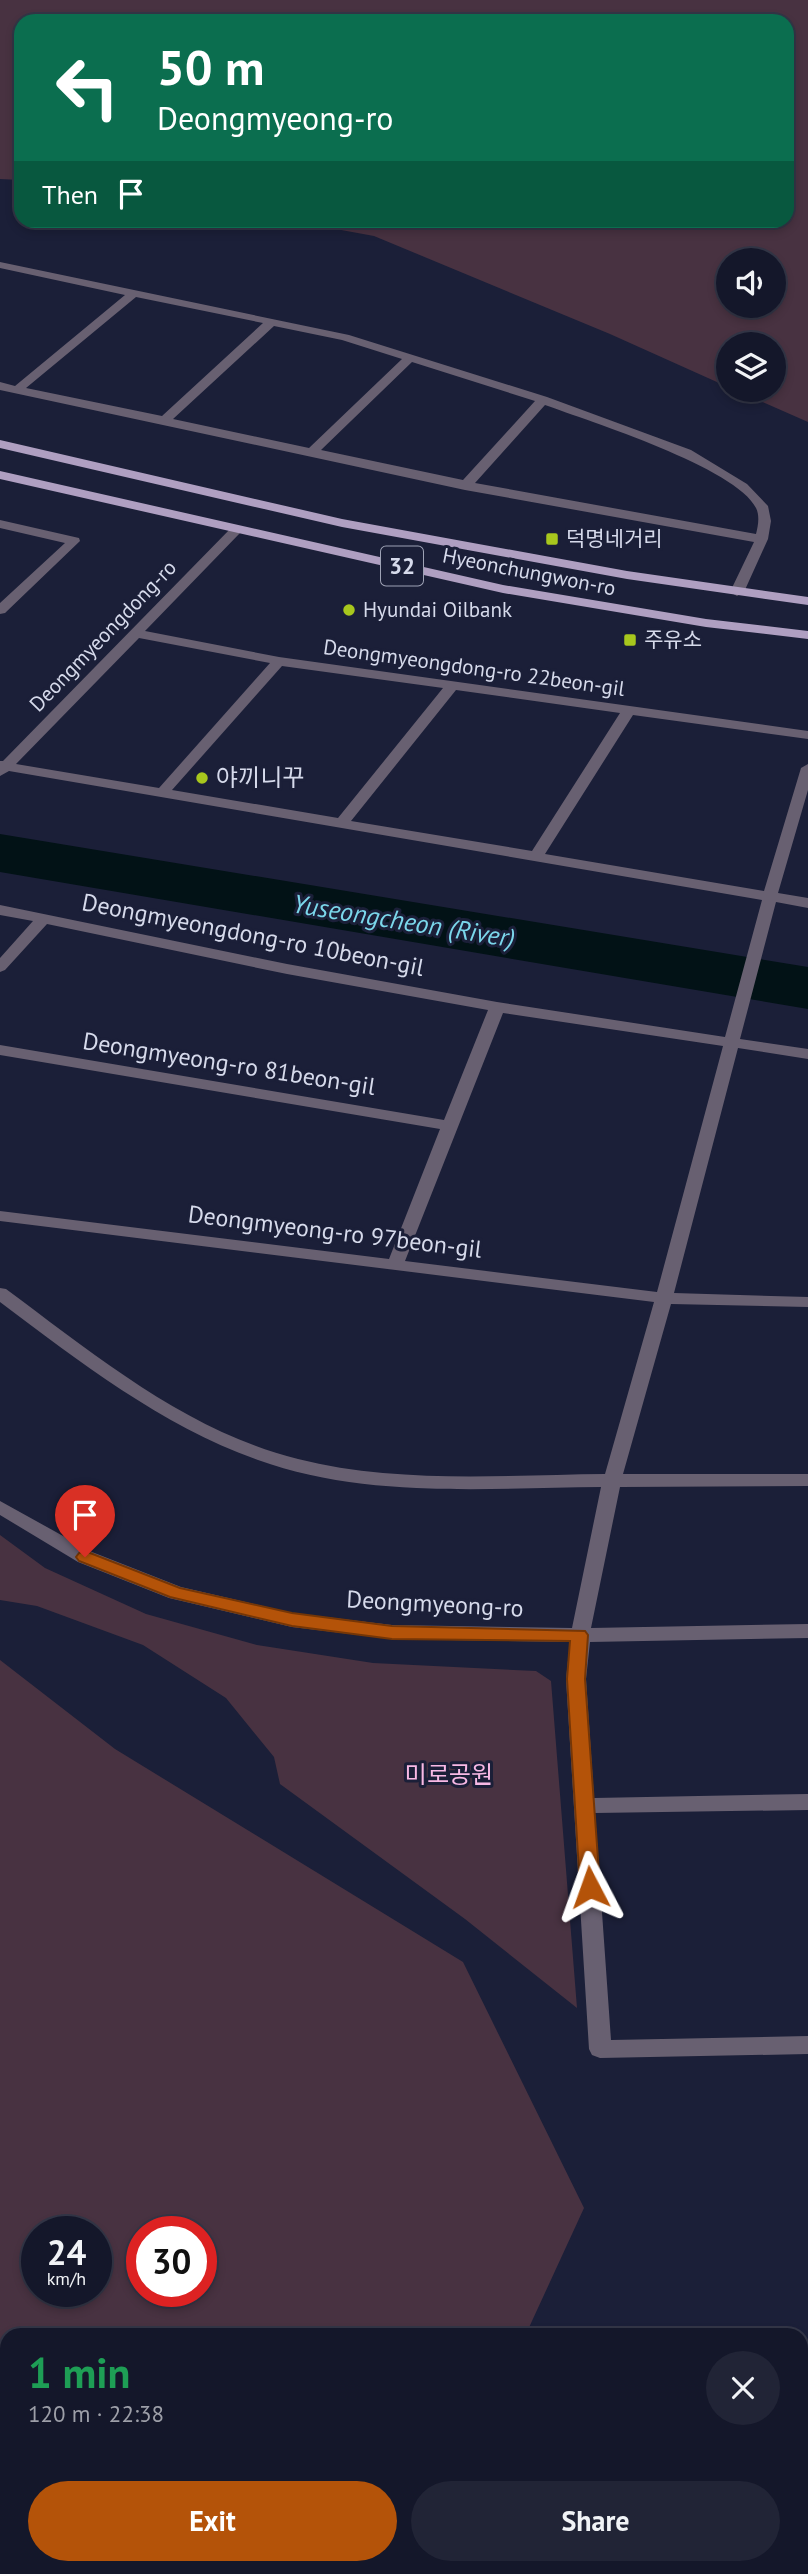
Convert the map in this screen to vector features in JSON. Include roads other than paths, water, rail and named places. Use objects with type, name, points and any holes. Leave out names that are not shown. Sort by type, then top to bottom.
[{"type":"main road","name":"Hyeonchungwon-ro","points":[[0,444],[342,523],[627,575],[808,601]]},
{"type":"main road","name":"Hyeonchungwon-ro","points":[[0,475],[513,591],[749,629],[808,635]]},
{"type":"street","points":[[0,265],[345,337],[543,400],[687,453],[743,487],[762,506],[765,521],[762,538],[737,592]]},
{"type":"street","points":[[18,389],[134,293]]},
{"type":"street","points":[[166,420],[272,321]]},
{"type":"street","points":[[311,453],[411,356]]},
{"type":"street","points":[[0,386],[466,486],[623,517],[762,538]]},
{"type":"street","points":[[466,486],[543,400]]},
{"type":"street","points":[[0,524],[74,541],[0,610]]},
{"type":"street","name":"Deongmyeongdong-ro","points":[[2,768],[236,530]]},
{"type":"street","name":"Deongmyeongdong-ro 22beon-gil","points":[[136,633],[279,661],[628,712],[808,735]]},
{"type":"street","points":[[162,793],[279,661]]},
{"type":"street","points":[[341,824],[452,686]]},
{"type":"street","points":[[536,857],[628,712]]},
{"type":"street","points":[[2,768],[808,903]]},
{"type":"street","points":[[808,768],[770,897],[614,1480],[579,1635],[576,1679],[600,2049],[808,2045]]},
{"type":"street","name":"Deongmyeongdong-ro 10beon-gil","points":[[0,910],[286,969],[496,1007],[734,1034],[808,1054]]},
{"type":"street","points":[[0,967],[44,919]]},
{"type":"street","points":[[395,1265],[496,1007]]},
{"type":"street","name":"Deongmyeong-ro 81beon-gil","points":[[0,1050],[450,1126]]},
{"type":"street","name":"Deongmyeong-ro 97beon-gil","points":[[0,1216],[664,1298],[808,1302]]},
{"type":"street","points":[[0,1293],[106,1373],[170,1413],[267,1456],[322,1469],[387,1478],[808,1480]]},
{"type":"street","name":"Deongmyeong-ro","points":[[0,1507],[85,1557],[176,1593],[292,1620],[392,1632],[579,1635],[808,1631]]},
{"type":"street","points":[[585,1806],[808,1802]]},
{"type":"waterway","name":"Yuseongcheon (River)","points":[[0,853],[808,988]]},
{"type":"place","name":"덕명네거리","points":[[552,539]]},
{"type":"place","name":"Hyundai Oilbank","points":[[349,610]]},
{"type":"place","name":"주유소","points":[[630,640]]},
{"type":"place","name":"야끼니꾸","points":[[202,778]]},
{"type":"park label","name":"미로공원","points":[[449,1775]]}]
